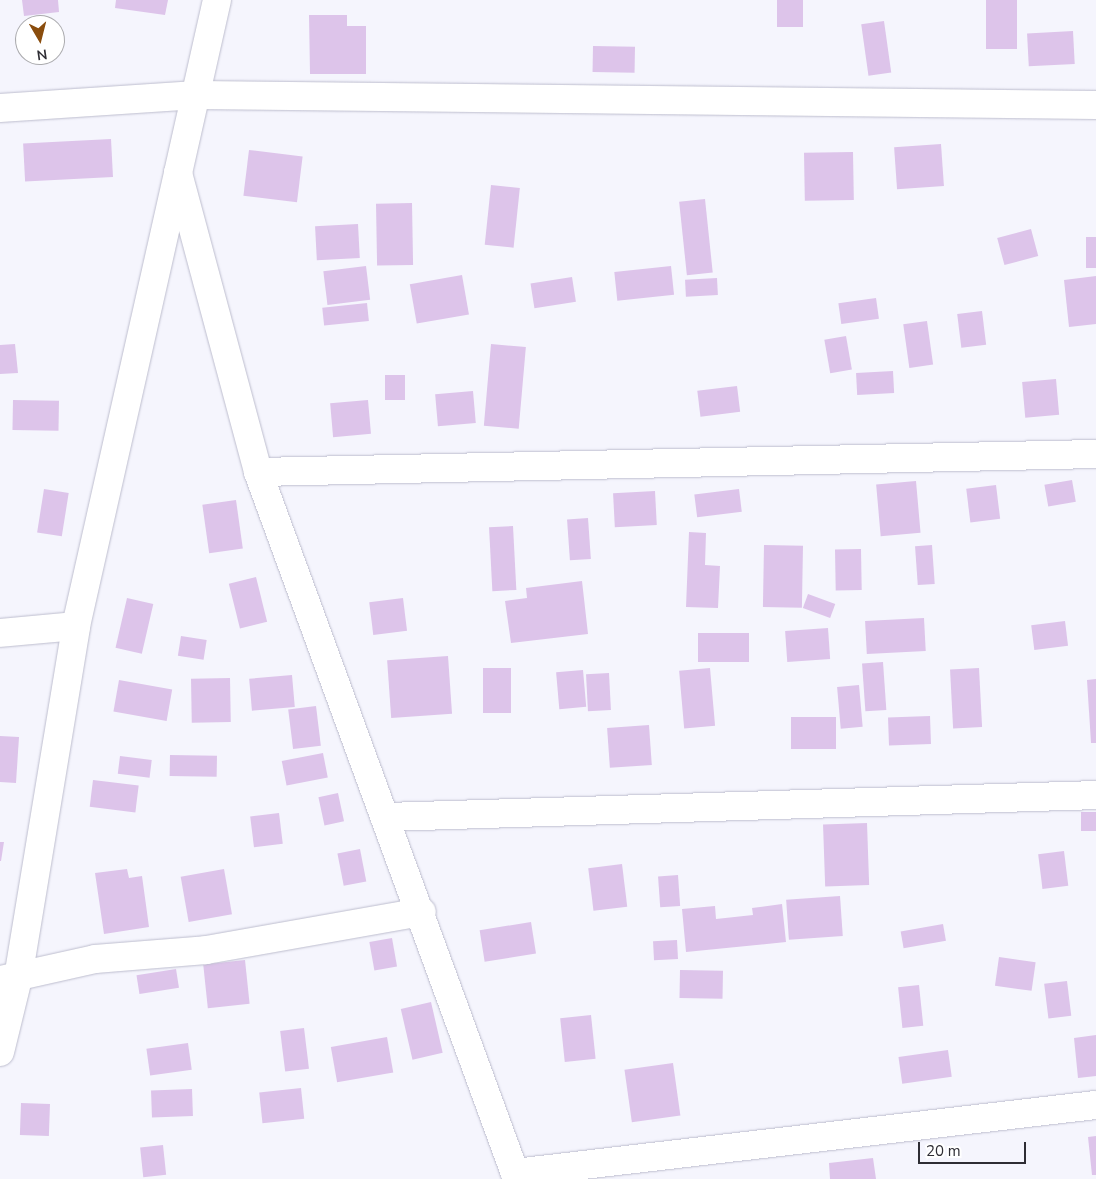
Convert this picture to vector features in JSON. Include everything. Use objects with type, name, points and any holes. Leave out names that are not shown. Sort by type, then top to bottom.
[{"type":"street","points":[[0,1052],[9,979],[76,626],[217,0]]},
{"type":"street","points":[[0,108],[197,95],[1096,105]]},
{"type":"street","points":[[178,173],[258,472],[422,912],[516,1176],[1096,1105]]},
{"type":"street","points":[[258,472],[1096,454]]},
{"type":"street","points":[[0,633],[76,626]]},
{"type":"street","points":[[386,816],[1096,795]]},
{"type":"street","points":[[9,979],[95,959],[206,950],[422,912]]},
{"type":"building","points":[[22,0],[58,0],[59,12],[24,15]]},
{"type":"building","points":[[116,0],[168,0],[165,15],[115,8]]},
{"type":"building","points":[[777,0],[803,0],[803,27],[777,27]]},
{"type":"building","points":[[986,0],[1017,0],[1017,49],[986,49]]},
{"type":"building","points":[[309,15],[347,15],[347,26],[366,26],[366,74],[310,74]]},
{"type":"building","points":[[884,21],[891,72],[868,76],[861,24]]},
{"type":"building","points":[[1073,31],[1075,64],[1029,66],[1027,33]]},
{"type":"building","points":[[593,46],[635,47],[635,73],[593,72]]},
{"type":"building","points":[[111,139],[113,177],[25,182],[23,144]]},
{"type":"building","points":[[941,144],[944,186],[897,189],[894,147]]},
{"type":"building","points":[[249,150],[303,157],[297,202],[243,196]]},
{"type":"building","points":[[853,152],[854,200],[805,201],[804,153]]},
{"type":"building","points":[[491,185],[520,188],[514,248],[485,245]]},
{"type":"building","points":[[705,199],[713,273],[687,275],[679,202]]},
{"type":"building","points":[[412,203],[413,265],[377,266],[376,204]]},
{"type":"building","points":[[358,224],[360,258],[317,260],[315,226]]},
{"type":"building","points":[[1031,229],[1038,256],[1004,265],[997,238]]},
{"type":"building","points":[[1086,237],[1096,237],[1096,268],[1086,268]]},
{"type":"building","points":[[366,266],[370,300],[327,305],[323,271]]},
{"type":"building","points":[[671,266],[674,295],[617,301],[614,272]]},
{"type":"building","points":[[462,275],[469,314],[417,324],[410,284]]},
{"type":"building","points":[[1096,276],[1096,324],[1069,327],[1064,280]]},
{"type":"building","points":[[572,277],[576,302],[534,308],[531,284]]},
{"type":"building","points":[[717,278],[718,295],[686,297],[685,280]]},
{"type":"building","points":[[876,298],[879,319],[841,324],[838,303]]},
{"type":"building","points":[[367,303],[369,321],[324,326],[322,308]]},
{"type":"building","points":[[982,311],[986,345],[961,348],[957,314]]},
{"type":"building","points":[[927,321],[933,365],[909,368],[903,324]]},
{"type":"building","points":[[846,336],[852,369],[830,373],[824,340]]},
{"type":"building","points":[[15,344],[18,373],[0,374],[0,345]]},
{"type":"building","points":[[491,344],[526,347],[519,429],[484,426]]},
{"type":"building","points":[[893,371],[894,393],[857,395],[856,373]]},
{"type":"building","points":[[385,375],[405,375],[405,400],[385,400]]},
{"type":"building","points":[[1056,379],[1059,415],[1025,418],[1022,382]]},
{"type":"building","points":[[737,386],[740,412],[700,417],[697,391]]},
{"type":"building","points":[[473,391],[476,423],[438,426],[435,394]]},
{"type":"building","points":[[13,400],[59,401],[58,431],[12,430]]},
{"type":"building","points":[[368,400],[371,434],[333,437],[330,403]]},
{"type":"building","points":[[1072,480],[1076,502],[1048,507],[1044,485]]},
{"type":"building","points":[[916,481],[921,533],[881,536],[876,484]]},
{"type":"building","points":[[996,485],[1000,519],[970,522],[966,489]]},
{"type":"building","points":[[44,489],[69,493],[62,536],[37,532]]},
{"type":"building","points":[[739,489],[742,512],[697,517],[694,494]]},
{"type":"building","points":[[655,491],[657,525],[615,527],[613,493]]},
{"type":"building","points":[[236,500],[243,549],[209,553],[202,505]]},
{"type":"building","points":[[588,518],[591,559],[570,560],[567,519]]},
{"type":"building","points":[[513,526],[516,590],[492,591],[489,527]]},
{"type":"building","points":[[689,532],[706,533],[705,565],[720,566],[718,608],[686,607]]},
{"type":"building","points":[[764,545],[803,546],[802,608],[763,607]]},
{"type":"building","points":[[932,545],[935,584],[918,585],[915,546]]},
{"type":"building","points":[[835,549],[861,549],[862,590],[836,590]]},
{"type":"building","points":[[256,577],[267,622],[240,628],[229,584]]},
{"type":"building","points":[[582,581],[588,634],[511,643],[505,601],[527,598],[526,588]]},
{"type":"building","points":[[808,594],[835,604],[830,618],[803,608]]},
{"type":"building","points":[[127,598],[153,604],[142,654],[116,648]]},
{"type":"building","points":[[403,598],[407,631],[373,635],[369,602]]},
{"type":"building","points":[[924,618],[926,651],[867,654],[865,621]]},
{"type":"building","points":[[1065,621],[1068,646],[1034,650],[1031,625]]},
{"type":"building","points":[[828,628],[830,659],[787,662],[785,631]]},
{"type":"building","points":[[698,633],[749,633],[749,662],[698,662]]},
{"type":"building","points":[[181,636],[207,640],[204,660],[178,656]]},
{"type":"building","points":[[448,656],[452,714],[391,718],[387,660]]},
{"type":"building","points":[[883,662],[886,710],[865,711],[862,663]]},
{"type":"building","points":[[483,668],[511,668],[511,713],[483,713]]},
{"type":"building","points":[[710,668],[715,726],[684,728],[679,671]]},
{"type":"building","points":[[979,668],[982,727],[953,728],[950,670]]},
{"type":"building","points":[[583,670],[586,707],[559,709],[556,672]]},
{"type":"building","points":[[609,673],[611,710],[588,711],[586,674]]},
{"type":"building","points":[[292,675],[295,707],[252,711],[249,679]]},
{"type":"building","points":[[230,678],[231,722],[192,723],[191,679]]},
{"type":"building","points":[[1096,679],[1096,743],[1091,743],[1087,680]]},
{"type":"building","points":[[119,680],[172,689],[167,721],[113,712]]},
{"type":"building","points":[[859,685],[863,727],[841,729],[837,687]]},
{"type":"building","points":[[316,706],[321,746],[293,749],[288,709]]},
{"type":"building","points":[[930,716],[931,744],[889,745],[888,717]]},
{"type":"building","points":[[791,717],[836,717],[836,749],[791,749]]},
{"type":"building","points":[[649,725],[652,765],[610,768],[607,728]]},
{"type":"building","points":[[0,736],[19,737],[16,783],[0,782]]},
{"type":"building","points":[[323,753],[328,778],[287,786],[282,761]]},
{"type":"building","points":[[170,755],[217,756],[217,777],[170,776]]},
{"type":"building","points":[[120,756],[152,760],[150,778],[118,774]]},
{"type":"building","points":[[93,780],[139,786],[135,812],[90,807]]},
{"type":"building","points":[[338,793],[344,821],[324,826],[318,797]]},
{"type":"building","points":[[1081,812],[1096,812],[1096,831],[1081,831]]},
{"type":"building","points":[[279,813],[283,844],[254,847],[250,817]]},
{"type":"building","points":[[867,823],[869,885],[825,886],[823,825]]},
{"type":"building","points":[[0,842],[4,842],[1,861],[0,861]]},
{"type":"building","points":[[360,849],[366,881],[344,886],[337,853]]},
{"type":"building","points":[[1064,851],[1068,886],[1042,889],[1038,854]]},
{"type":"building","points":[[622,864],[627,907],[593,911],[588,868]]},
{"type":"building","points":[[127,869],[129,878],[142,876],[149,927],[104,934],[95,873]]},
{"type":"building","points":[[224,869],[232,914],[189,922],[181,877]]},
{"type":"building","points":[[678,875],[680,906],[660,907],[658,876]]},
{"type":"building","points":[[840,896],[843,936],[789,940],[786,900]]},
{"type":"building","points":[[782,904],[786,942],[686,952],[682,909],[715,906],[716,919],[753,915],[752,908]]},
{"type":"building","points":[[531,922],[536,954],[485,962],[480,930]]},
{"type":"building","points":[[943,924],[946,941],[904,948],[901,931]]},
{"type":"building","points":[[392,938],[397,967],[374,971],[369,942]]},
{"type":"building","points":[[677,940],[678,959],[654,960],[653,941]]},
{"type":"building","points":[[999,957],[1036,962],[1032,991],[995,986]]},
{"type":"building","points":[[245,960],[250,1004],[208,1008],[203,964]]},
{"type":"building","points":[[176,969],[179,988],[139,994],[136,975]]},
{"type":"building","points":[[680,970],[723,971],[723,999],[680,998]]},
{"type":"building","points":[[1067,981],[1071,1016],[1048,1019],[1044,984]]},
{"type":"building","points":[[919,985],[923,1026],[902,1028],[898,987]]},
{"type":"building","points":[[431,1002],[443,1053],[412,1060],[401,1009]]},
{"type":"building","points":[[591,1015],[596,1059],[565,1062],[560,1018]]},
{"type":"building","points":[[304,1028],[309,1069],[285,1072],[280,1031]]},
{"type":"building","points":[[1096,1035],[1096,1076],[1078,1078],[1074,1038]]},
{"type":"building","points":[[387,1037],[393,1072],[337,1082],[331,1047]]},
{"type":"building","points":[[188,1043],[192,1070],[150,1076],[146,1049]]},
{"type":"building","points":[[948,1050],[952,1077],[902,1084],[898,1057]]},
{"type":"building","points":[[673,1063],[680,1115],[632,1122],[624,1070]]},
{"type":"building","points":[[301,1088],[304,1119],[262,1123],[259,1092]]},
{"type":"building","points":[[192,1089],[193,1116],[152,1117],[151,1090]]},
{"type":"building","points":[[21,1103],[50,1104],[49,1136],[20,1135]]},
{"type":"building","points":[[1096,1136],[1096,1175],[1092,1175],[1088,1137]]},
{"type":"building","points":[[163,1145],[166,1175],[143,1177],[140,1147]]},
{"type":"building","points":[[873,1158],[876,1179],[830,1179],[829,1163]]}]
